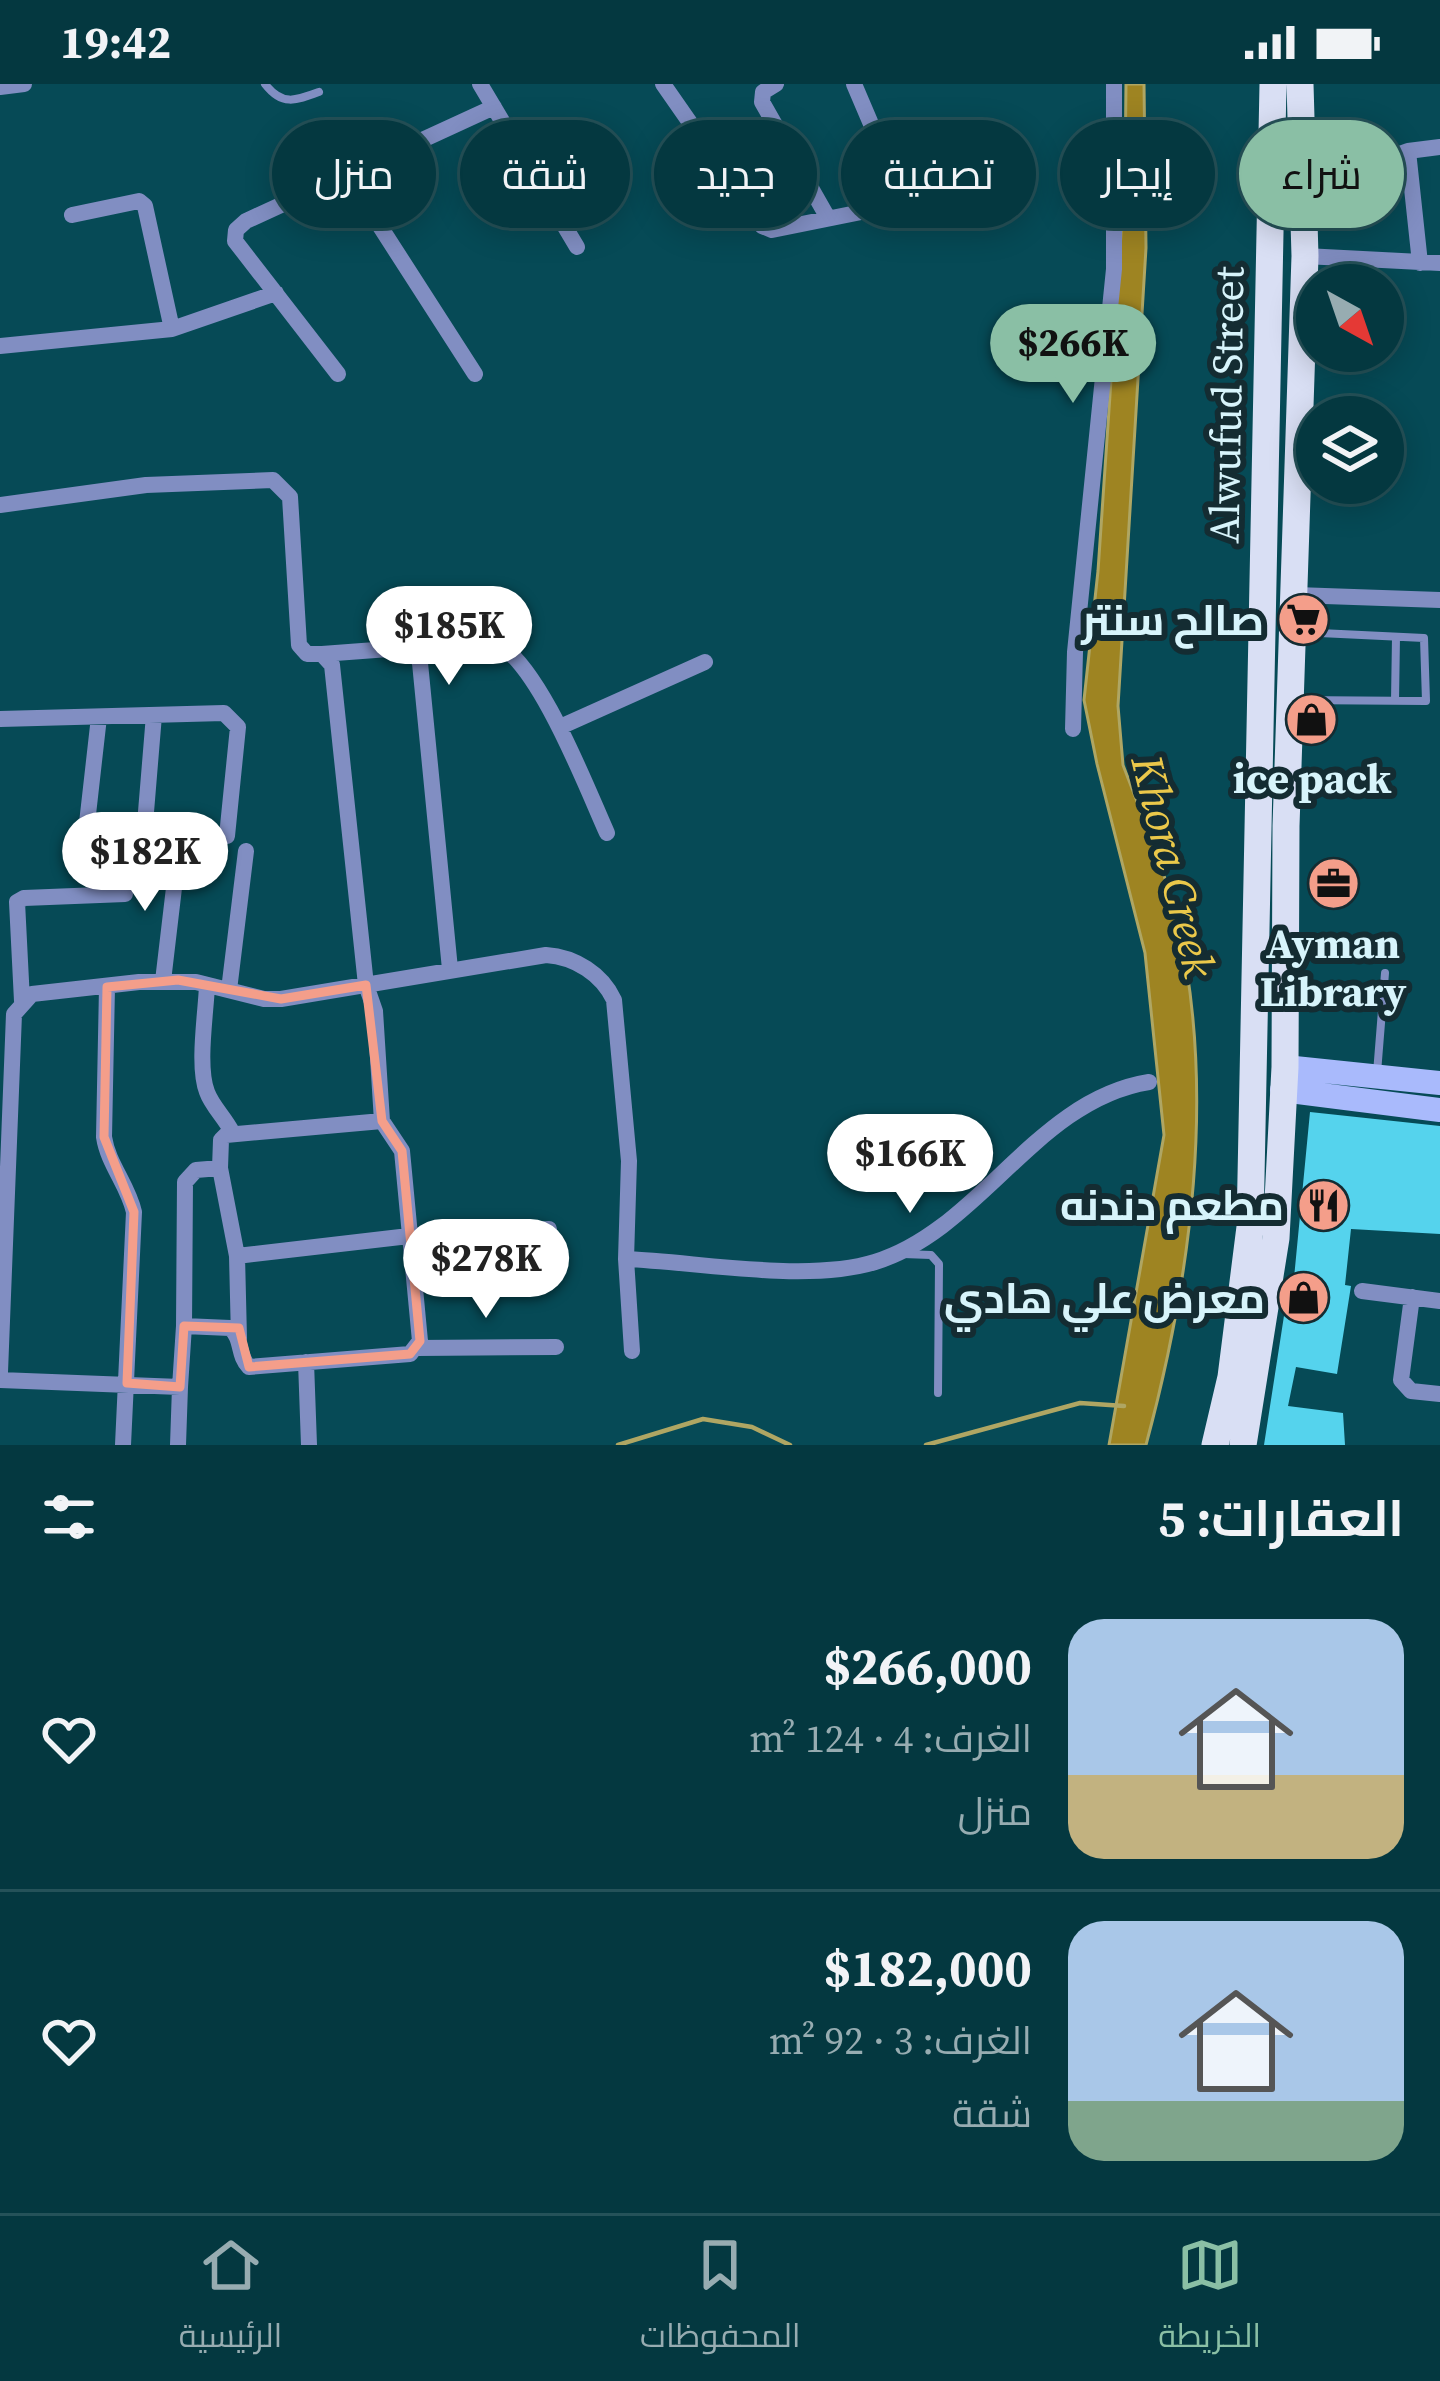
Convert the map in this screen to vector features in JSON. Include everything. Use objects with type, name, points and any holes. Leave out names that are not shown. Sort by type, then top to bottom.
[{"type":"main road","name":"Alwufud Street","points":[[1215,1445],[1244,1298],[1252,1186],[1273,84]]},
{"type":"main road","name":"Alwufud Street","points":[[1300,84],[1301,120]]},
{"type":"main road","name":"Alwufud Street","points":[[1244,1445],[1276,1238],[1304,228]]},
{"type":"street","points":[[0,87],[24,84]]},
{"type":"street","points":[[480,84],[578,247]]},
{"type":"street","points":[[663,84],[761,226],[772,230],[896,205],[903,199],[854,84]]},
{"type":"street","points":[[776,84],[763,92],[762,102],[828,218]]},
{"type":"street","points":[[1072,729],[1075,652],[1114,269],[1114,84]]},
{"type":"street","points":[[436,134],[494,107]]},
{"type":"street","points":[[1404,153],[1440,147]]},
{"type":"street","points":[[1408,152],[1420,262]]},
{"type":"street","points":[[72,215],[139,200],[145,206],[172,329]]},
{"type":"street","points":[[272,209],[246,221],[236,230],[236,241],[338,374]]},
{"type":"street","points":[[381,228],[475,374]]},
{"type":"street","points":[[1305,256],[1440,263]]},
{"type":"street","points":[[0,346],[172,329],[275,293]]},
{"type":"street","points":[[0,505],[146,485],[273,481],[290,496],[299,646],[307,654],[322,654],[495,642],[517,660],[560,727],[607,833]]},
{"type":"street","points":[[1296,596],[1440,600]]},
{"type":"street","points":[[410,650],[420,662],[450,969]]},
{"type":"street","points":[[322,654],[332,665],[366,985],[375,1010],[382,1121],[403,1151],[420,1341],[410,1354],[249,1367],[240,1354],[237,1256],[220,1168],[221,1140],[232,1132],[382,1121]]},
{"type":"street","points":[[560,727],[705,662]]},
{"type":"street","points":[[0,719],[224,713],[238,727],[227,836]]},
{"type":"street","points":[[144,836],[154,715]]},
{"type":"street","points":[[86,832],[99,717]]},
{"type":"street","points":[[229,990],[246,851]]},
{"type":"street","points":[[164,981],[178,854]]},
{"type":"street","points":[[22,1001],[17,902],[125,894]]},
{"type":"street","points":[[180,1387],[0,1376],[6,1066],[14,1014],[32,994],[164,981],[281,999],[450,969],[561,956],[582,965],[608,987],[614,1000],[621,1053],[629,1161],[626,1259],[632,1352]]},
{"type":"street","points":[[207,985],[204,1082],[209,1099],[222,1111],[232,1132]]},
{"type":"street","points":[[107,988],[105,1149],[126,1184],[134,1212],[123,1445]]},
{"type":"street","points":[[1283,1079],[1376,1092],[1440,1110]]},
{"type":"street","points":[[626,1259],[813,1270],[855,1267],[895,1255],[931,1233],[1081,1108],[1120,1088],[1149,1082]]},
{"type":"street","points":[[1376,1092],[1440,1083]]},
{"type":"street","points":[[178,1445],[185,1182],[196,1170],[220,1168]]},
{"type":"street","points":[[237,1256],[409,1236],[549,1229]]},
{"type":"street","points":[[1362,1291],[1440,1301]]},
{"type":"street","points":[[1412,1298],[1401,1380],[1411,1390],[1440,1394]]},
{"type":"street","points":[[184,1326],[230,1328],[239,1339]]},
{"type":"street","points":[[417,1348],[556,1347]]},
{"type":"street","points":[[306,1362],[309,1445]]},
{"type":"lane","points":[[265,84],[287,102],[319,92]]},
{"type":"lane","points":[[1292,700],[1426,701],[1424,638],[1295,632]]},
{"type":"lane","points":[[1394,700],[1396,637]]},
{"type":"lane","points":[[1376,1092],[1384,973]]},
{"type":"lane","points":[[895,1255],[931,1255],[939,1264],[938,1393]]},
{"type":"highlighted area","points":[[178,980],[281,999],[366,985],[382,1121],[402,1151],[420,1341],[410,1354],[249,1367],[239,1328],[184,1326],[180,1387],[127,1383],[134,1212],[104,1137],[107,987]]},
{"type":"shaded area","name":"Khora Creek","points":[[1126,84],[1144,84],[1144,120],[1126,120]]},
{"type":"shaded area","name":"Khora Creek","points":[[1121,228],[1146,228],[1118,706],[1123,765],[1177,920],[1189,985],[1197,1117],[1186,1251],[1146,1445],[1109,1445],[1164,1135],[1145,953],[1084,700],[1098,571]]},
{"type":"building","points":[[1310,1112],[1440,1126],[1440,1234],[1351,1229],[1345,1285],[1351,1286],[1337,1374],[1296,1367],[1288,1406],[1343,1413],[1345,1445],[1264,1445],[1290,1277],[1294,1278]]},
{"type":"waterway","points":[[926,1445],[1080,1403],[1124,1406]]},
{"type":"waterway","points":[[618,1445],[703,1419],[752,1427],[790,1445]]},
{"type":"place","name":"صالح سنتر","points":[[1303,620]]},
{"type":"place","name":"ice pack","points":[[1312,719]]},
{"type":"place","name":"Ayman Library","points":[[1333,884]]},
{"type":"place","name":"مطعم دندنه","points":[[1323,1205]]},
{"type":"place","name":"معرض علي هادي","points":[[1304,1298]]}]
